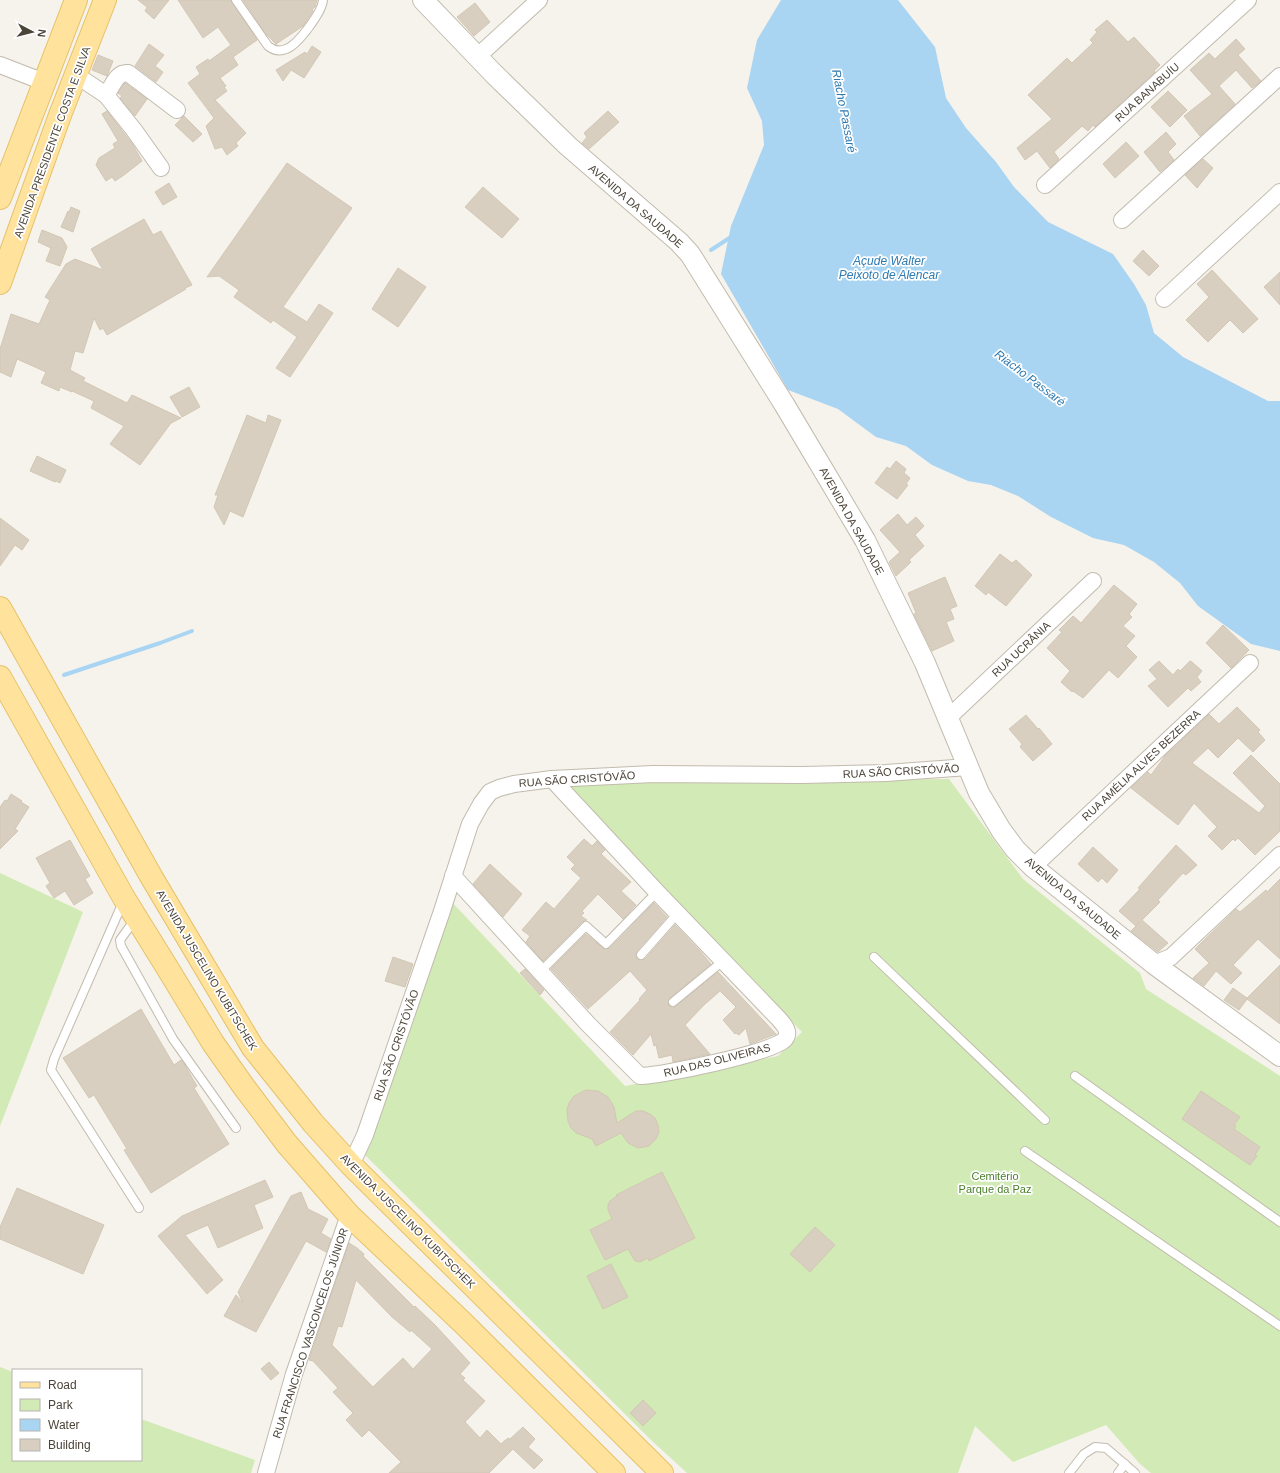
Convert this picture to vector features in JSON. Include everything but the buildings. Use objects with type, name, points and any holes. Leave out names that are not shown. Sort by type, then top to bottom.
[{"type":"main road","points":[[0,198],[76,0]]},
{"type":"main road","name":"AVENIDA PRESIDENTE COSTA E SILVA","points":[[0,284],[105,0]]},
{"type":"main road","name":"AVENIDA JUSCELINO KUBITSCHEK","points":[[0,608],[152,878],[253,1048],[313,1123],[351,1165],[662,1473]]},
{"type":"main road","points":[[0,677],[124,898],[213,1043],[287,1144],[349,1215],[462,1322],[614,1473]]},
{"type":"main road","points":[[287,1144],[313,1123]]},
{"type":"street","name":"AVENIDA DA SAUDADE","points":[[423,0],[477,57],[568,146],[679,242],[690,254],[784,404],[865,540],[925,663],[979,793],[994,819],[1015,849],[1033,867],[1162,964],[1280,1056]]},
{"type":"street","points":[[477,57],[539,0]]},
{"type":"street","name":"RUA BANABUÍU","points":[[1045,185],[1248,0]]},
{"type":"street","points":[[0,65],[44,82]]},
{"type":"street","points":[[106,95],[118,75],[128,73],[177,110]]},
{"type":"street","points":[[76,75],[106,95],[134,130],[161,168]]},
{"type":"street","points":[[1122,220],[1280,76]]},
{"type":"street","points":[[1164,299],[1280,192]]},
{"type":"street","name":"RUA UCRÂNIA","points":[[948,718],[1093,581]]},
{"type":"street","name":"RUA AMÉLIA ALVES BEZERRA","points":[[1033,867],[1250,663]]},
{"type":"street","name":"RUA SÃO CRISTÓVÃO","points":[[351,1165],[365,1135],[470,824],[481,804],[490,792],[514,784],[552,779],[652,774],[802,775],[968,768]]},
{"type":"street","name":"RUA DAS OLIVEIRAS","points":[[453,876],[540,972],[632,1070],[640,1076],[701,1066],[754,1053],[778,1045],[786,1038],[787,1028],[552,779]]},
{"type":"street","points":[[1162,964],[1280,855]]},
{"type":"street","name":"RUA FRANCISCO VASCONCELOS JÚNIOR","points":[[266,1473],[294,1374],[349,1215]]},
{"type":"lane","points":[[236,0],[268,46],[278,51],[287,49],[301,37],[321,9],[323,0]]},
{"type":"lane","points":[[540,972],[586,926],[606,944],[657,892]]},
{"type":"lane","points":[[124,898],[54,1058],[51,1070],[139,1208]]},
{"type":"lane","points":[[641,955],[678,913]]},
{"type":"lane","points":[[136,917],[120,940],[121,946],[173,1039],[236,1128]]},
{"type":"lane","points":[[874,957],[1045,1120]]},
{"type":"lane","points":[[673,1002],[723,961]]},
{"type":"lane","points":[[1075,1076],[1280,1222]]},
{"type":"lane","points":[[1025,1151],[1280,1326]]},
{"type":"lane","points":[[1069,1473],[1084,1454],[1094,1447],[1106,1448],[1135,1473]]},
{"type":"lane","points":[[1118,1473],[1125,1464]]},
{"type":"green space","name":"Cemitério Parque da Paz","points":[[949,779],[1023,879],[1140,973],[1146,989],[1280,1076],[1280,1473],[1151,1473],[1140,1464],[1106,1425],[1013,1462],[975,1426],[958,1473],[687,1473],[650,1439],[365,1155],[449,899],[625,1086],[778,1056],[802,1032],[569,793],[573,783]]},
{"type":"green space","points":[[0,873],[83,912],[0,1126]]},
{"type":"green space","points":[[0,1367],[12,1372],[12,1461],[142,1461],[142,1419],[255,1460],[251,1473],[0,1473]]},
{"type":"water","name":"Açude Walter Peixoto de Alencar","points":[[781,0],[898,0],[935,47],[946,98],[966,128],[996,162],[1014,187],[1048,222],[1113,254],[1134,284],[1146,305],[1154,333],[1183,357],[1268,401],[1280,401],[1280,651],[1251,644],[1198,606],[1180,583],[1154,562],[1124,545],[1093,538],[1051,517],[1018,496],[991,485],[968,481],[932,465],[906,446],[876,437],[838,409],[788,390],[721,274],[731,226],[764,145],[762,121],[747,88],[757,40]]},
{"type":"waterway","points":[[711,250],[731,237]]},
{"type":"waterway","points":[[64,675],[192,631]]},
{"type":"water label","name":"Riacho Passaré","points":[[844,111]]},
{"type":"water label","name":"Riacho Passaré","points":[[1030,378]]}]
